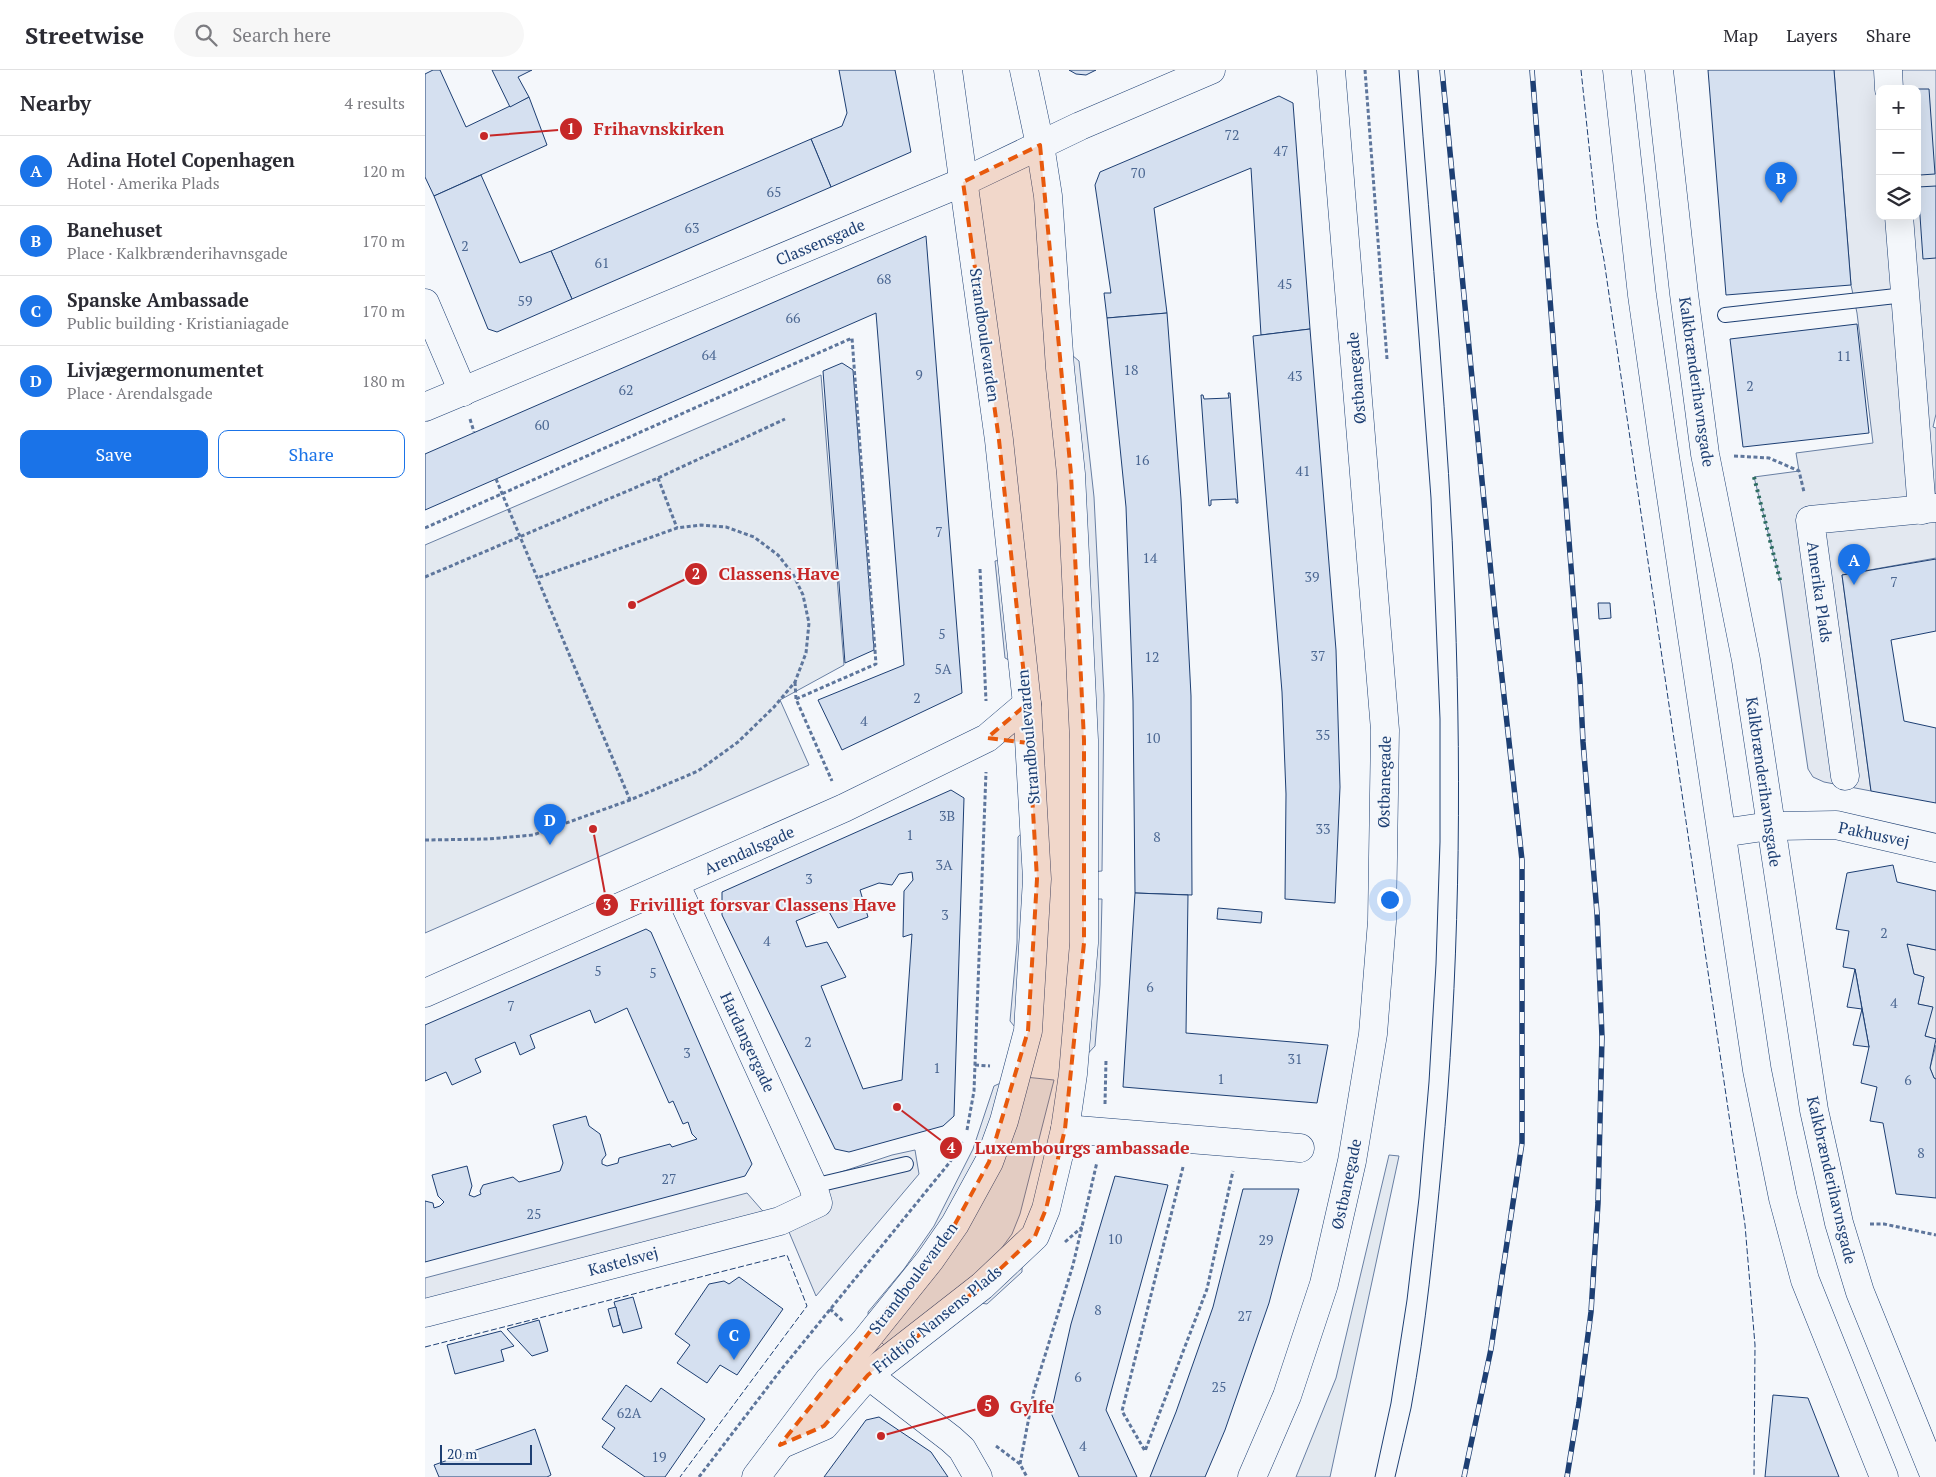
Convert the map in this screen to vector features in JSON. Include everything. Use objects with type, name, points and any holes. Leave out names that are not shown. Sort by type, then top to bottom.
[{"type":"street","name":"Strandboulevarden","points":[[859,1367],[865,1341],[955,1224],[989,1162],[1004,1121],[1028,1031],[1037,879],[1027,704],[999,440],[948,70]]},
{"type":"street","points":[[1024,70],[1040,144],[1048,196],[1060,368],[1071,474],[1084,740],[1084,943],[1073,1074],[1065,1129],[1300,1148]]},
{"type":"street","name":"Classensgade","points":[[425,408],[963,182],[1040,144],[1211,70]]},
{"type":"street","name":"Østbanegade","points":[[1252,1477],[1287,1396],[1326,1275],[1352,1161],[1373,1034],[1382,921],[1385,730],[1331,70]]},
{"type":"street","points":[[1617,70],[1642,295],[1757,1070],[1783,1198],[1805,1280],[1884,1477]]},
{"type":"street","name":"Kalkbrænderihavnsgade","points":[[1659,70],[1684,294],[1705,454],[1746,660],[1814,1110],[1839,1223],[1860,1292],[1935,1477]]},
{"type":"street","points":[[1888,70],[1889,85]]},
{"type":"street","name":"Amerika Plads","points":[[1845,776],[1810,520],[1929,509],[1905,295],[1899,220]]},
{"type":"street","points":[[425,302],[463,392]]},
{"type":"street","name":"Arendalsgade","points":[[425,993],[844,808],[987,738],[1027,704]]},
{"type":"street","points":[[987,738],[1029,743]]},
{"type":"street","name":"Pakhusvej","points":[[1722,833],[1770,826],[1835,825],[1936,848]]},
{"type":"street","name":"Hardangergade","points":[[675,883],[815,1194]]},
{"type":"street","name":"Fridtjof Nansens Plads","points":[[978,1477],[962,1449],[859,1367],[982,1286],[1035,1236],[1046,1209],[1065,1129]]},
{"type":"street","name":"Kastelsvej","points":[[425,1313],[780,1220],[815,1194]]},
{"type":"street","points":[[755,1477],[829,1380],[859,1367]]},
{"type":"lane","points":[[1725,315],[1905,295]]},
{"type":"lane","points":[[815,1194],[905,1164]]},
{"type":"path","points":[[425,528],[852,338],[876,664],[796,699]]},
{"type":"path","points":[[425,577],[658,478],[785,419]]},
{"type":"path","points":[[1705,454],[1769,458],[1799,471],[1810,520]]},
{"type":"path","points":[[658,478],[677,528]]},
{"type":"path","points":[[496,479],[630,800]]},
{"type":"path","points":[[425,840],[488,839],[533,835],[630,800],[698,771],[739,742],[774,707],[795,682],[806,652],[809,623],[803,595],[793,574],[778,555],[754,537],[726,527],[701,525],[677,528],[537,578]]},
{"type":"path","points":[[699,1477],[780,1371],[950,1162],[966,1136],[975,1091],[987,738],[980,561]]},
{"type":"path","points":[[795,682],[796,699],[844,808]]},
{"type":"path","points":[[1190,1140],[1122,1411],[1145,1451],[1207,1289],[1239,1143]]},
{"type":"path","points":[[1839,1223],[1884,1224],[1936,1235]]},
{"type":"path","points":[[1020,1464],[1027,1477]]},
{"type":"highlighted area","points":[[1040,145],[1071,474],[1084,740],[1084,943],[1065,1129],[1046,1209],[1035,1236],[982,1286],[868,1375],[824,1426],[780,1445],[955,1224],[989,1162],[1028,1031],[1037,879],[1029,743],[987,738],[1027,704],[999,440],[963,182]]},
{"type":"shaded area","points":[[1834,70],[1936,70],[1936,414],[1933,427],[1936,428],[1936,558],[1842,575],[1871,791],[1824,782],[1813,777],[1808,769],[1781,584],[1754,477],[1799,471],[1796,453],[1873,443],[1857,313],[1851,285]]},
{"type":"shaded area","points":[[1066,350],[1079,361],[1094,497],[1104,695],[1102,871],[1091,872]]},
{"type":"shaded area","points":[[821,375],[844,665],[780,700],[809,765],[425,933],[425,545]]},
{"type":"shaded area","points":[[1006,559],[1017,664],[1005,658],[995,561]]},
{"type":"shaded area","points":[[1028,826],[1019,1032],[1010,1021],[1017,943],[1018,837]]},
{"type":"shaded area","points":[[1091,899],[1102,899],[1100,985],[1095,1046],[1081,1061]]},
{"type":"shaded area","points":[[1907,944],[1936,950],[1936,1039],[1925,1036],[1932,1007],[1918,1004],[1924,977],[1914,974]]},
{"type":"shaded area","points":[[1936,1045],[1936,1079],[1930,1068]]},
{"type":"shaded area","points":[[1025,1077],[1054,1080],[1020,1214],[1012,1234],[998,1253],[981,1269],[886,1347],[880,1341]]},
{"type":"shaded area","points":[[1007,1080],[969,1182],[869,1326],[868,1312],[904,1269],[934,1226],[973,1149],[994,1086]]},
{"type":"shaded area","points":[[915,1150],[919,1174],[816,1296],[781,1213],[835,1174],[892,1155]]},
{"type":"shaded area","points":[[1389,1155],[1399,1156],[1330,1477],[1296,1477],[1336,1378]]},
{"type":"shaded area","points":[[747,1193],[774,1224],[425,1316],[425,1278]]},
{"type":"shaded area","points":[[1022,1257],[1022,1272],[987,1304],[973,1302]]},
{"type":"building","points":[[433,70],[440,70],[466,127],[529,97],[547,145],[434,196],[425,177],[425,74]]},
{"type":"building","points":[[492,70],[532,70],[518,77],[529,97],[510,107]]},
{"type":"building","points":[[839,70],[895,70],[911,152],[831,187],[811,139],[842,126],[847,113]]},
{"type":"building","points":[[1069,70],[1096,70],[1086,75],[1076,74]]},
{"type":"building","points":[[1708,70],[1834,70],[1851,285],[1726,295]]},
{"type":"building","points":[[1921,89],[1929,89],[1935,174],[1921,175]]},
{"type":"building","points":[[1279,96],[1293,103],[1310,329],[1261,335],[1251,168],[1154,208],[1167,313],[1107,318],[1104,293],[1111,293],[1095,185],[1100,172]]},
{"type":"building","points":[[811,139],[831,187],[572,299],[551,251]]},
{"type":"building","points":[[481,175],[520,263],[551,251],[572,299],[497,332],[488,329],[434,196]]},
{"type":"building","points":[[1936,186],[1936,258],[1923,259],[1920,220],[1921,187]]},
{"type":"building","points":[[926,236],[962,693],[842,750],[818,700],[904,665],[876,313],[425,510],[425,454]]},
{"type":"building","points":[[1167,313],[1181,499],[1191,696],[1192,895],[1135,893],[1133,701],[1126,507],[1107,318]]},
{"type":"building","points":[[1857,324],[1869,433],[1743,447],[1730,339]]},
{"type":"building","points":[[1310,329],[1336,650],[1340,787],[1335,903],[1285,899],[1286,794],[1282,692],[1253,336]]},
{"type":"building","points":[[842,363],[853,370],[874,650],[845,663],[823,371]]},
{"type":"building","points":[[1228,393],[1230,393],[1238,503],[1236,503],[1236,499],[1211,500],[1211,505],[1209,506],[1201,395],[1203,395],[1204,399],[1229,398]]},
{"type":"building","points":[[1936,559],[1936,631],[1891,640],[1904,721],[1936,728],[1936,803],[1871,791],[1842,575]]},
{"type":"building","points":[[1598,603],[1610,603],[1611,618],[1599,619]]},
{"type":"building","points":[[951,790],[964,798],[954,1116],[943,1126],[849,1152],[835,1149],[722,915],[722,892]],"holes":[[[912,872],[913,880],[904,891],[903,937],[912,934],[902,1080],[863,1089],[821,986],[846,977],[827,942],[806,947],[796,921],[827,908],[838,928],[868,917],[860,890],[879,883],[892,885],[899,874]]]},
{"type":"building","points":[[1893,865],[1897,882],[1936,891],[1936,950],[1907,944],[1914,974],[1924,977],[1918,1004],[1933,1007],[1925,1036],[1936,1039],[1930,1068],[1936,1079],[1936,1198],[1896,1194],[1883,1123],[1870,1121],[1877,1087],[1861,1083],[1869,1047],[1855,969],[1843,967],[1849,931],[1836,929],[1847,873]]},
{"type":"building","points":[[1135,893],[1188,895],[1186,1033],[1328,1045],[1317,1103],[1123,1087]]},
{"type":"building","points":[[1218,908],[1262,912],[1261,923],[1217,919]]},
{"type":"building","points":[[646,929],[651,932],[752,1164],[745,1176],[425,1262],[425,1201],[433,1203],[434,1208],[444,1202],[438,1196],[432,1175],[467,1166],[472,1186],[469,1195],[474,1197],[481,1194],[480,1191],[483,1185],[513,1177],[519,1182],[560,1171],[563,1163],[553,1125],[586,1116],[589,1126],[600,1134],[606,1155],[602,1160],[602,1164],[607,1166],[618,1163],[619,1158],[670,1144],[672,1147],[697,1139],[692,1134],[688,1122],[683,1124],[673,1101],[669,1103],[627,1008],[595,1023],[590,1010],[530,1035],[535,1048],[520,1055],[515,1042],[475,1059],[481,1072],[452,1085],[446,1072],[425,1081],[425,1025]]},
{"type":"building","points":[[1855,969],[1862,1009],[1847,1007]]},
{"type":"building","points":[[1862,1009],[1869,1047],[1853,1045]]},
{"type":"building","points":[[1115,1176],[1168,1185],[1106,1410],[1137,1477],[1079,1477],[1051,1413],[1071,1324]]},
{"type":"building","points":[[1243,1189],[1299,1189],[1269,1303],[1225,1430],[1205,1477],[1150,1477],[1176,1412],[1213,1307]]},
{"type":"building","points":[[739,1277],[783,1309],[737,1375],[720,1365],[707,1383],[677,1363],[690,1345],[675,1334],[709,1284],[724,1281],[729,1284]]},
{"type":"building","points":[[633,1297],[642,1328],[623,1333],[614,1302]]},
{"type":"building","points":[[616,1307],[620,1325],[613,1327],[608,1309]]},
{"type":"building","points":[[539,1320],[548,1351],[532,1356],[507,1329]]},
{"type":"building","points":[[501,1331],[514,1346],[501,1350],[504,1361],[455,1374],[447,1345]]},
{"type":"building","points":[[626,1385],[651,1402],[661,1388],[705,1419],[665,1477],[645,1477],[602,1447],[615,1428],[602,1419]]},
{"type":"building","points":[[1773,1395],[1808,1398],[1839,1477],[1765,1477]]},
{"type":"building","points":[[879,1417],[931,1452],[948,1477],[824,1477],[866,1420]]},
{"type":"building","points":[[535,1429],[551,1475],[547,1477],[439,1477],[434,1465]]},
{"type":"tram line","points":[[1375,1477],[1391,1403],[1407,1300],[1419,1198],[1429,1082],[1436,964],[1440,842],[1440,719],[1431,498],[1399,70]]},
{"type":"tram line","points":[[1395,1477],[1411,1408],[1433,1254],[1448,1092],[1457,885],[1457,677],[1452,541],[1444,406],[1418,70]]},
{"type":"railway","points":[[1442,70],[1495,614],[1522,860],[1522,1143],[1491,1349],[1464,1477]]},
{"type":"railway","points":[[1532,70],[1597,913],[1602,1037],[1598,1203],[1591,1312],[1567,1477]]},
{"type":"hedge","points":[[1754,477],[1781,584]]},
{"type":"fence","points":[[1581,70],[1597,222],[1745,1225],[1755,1345],[1754,1477]]},
{"type":"fence","points":[[425,1347],[787,1255],[807,1306],[680,1477]]},
{"type":"place","name":"Frihavnskirken","points":[[484,136]]},
{"type":"place","name":"Banehuset","points":[[1781,203]]},
{"type":"place","name":"Adina Hotel Copenhagen","points":[[1854,585]]},
{"type":"place","name":"Classens Have","points":[[632,605]]},
{"type":"place","name":"Frivilligt forsvar Classens Have","points":[[593,829]]},
{"type":"place","name":"Livjægermonumentet","points":[[550,845]]},
{"type":"place","name":"Luxembourgs ambassade","points":[[897,1107]]},
{"type":"place","name":"Spanske Ambassade","points":[[734,1360]]},
{"type":"place","name":"Gylfe","points":[[881,1436]]}]
